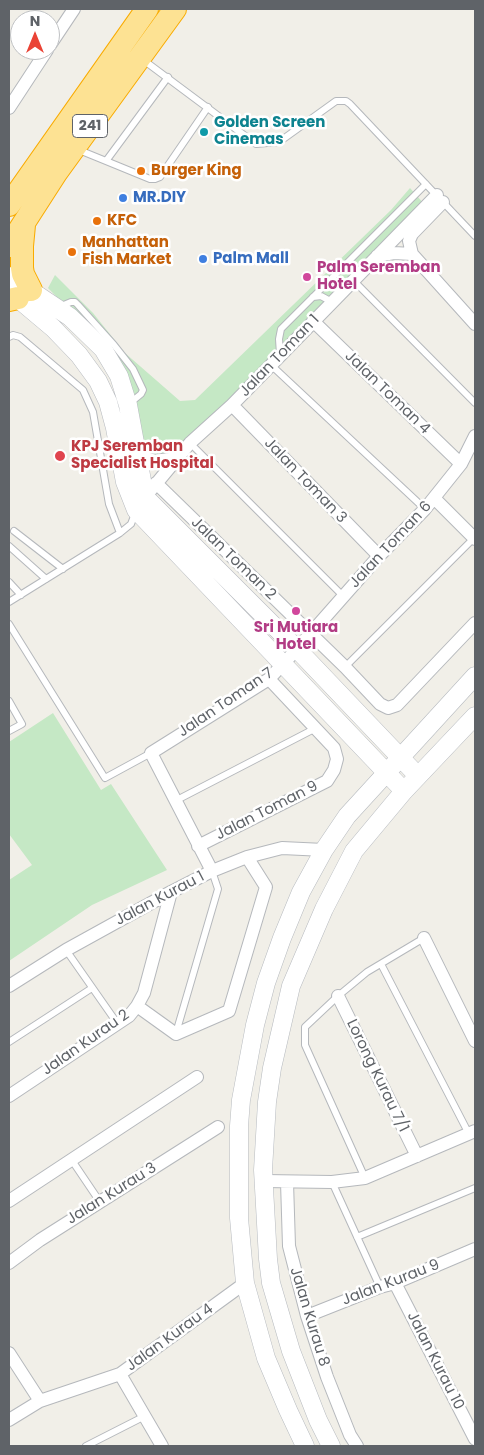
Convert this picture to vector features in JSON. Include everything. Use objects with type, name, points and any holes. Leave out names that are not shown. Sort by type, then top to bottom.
[{"type":"highway","name":"241","points":[[9,205],[147,9]]},
{"type":"highway","name":"241","points":[[9,246],[75,148],[176,9]]},
{"type":"highway","points":[[17,295],[23,274],[21,260],[25,222]]},
{"type":"street","points":[[60,30],[74,9]]},
{"type":"street","points":[[9,108],[40,60]]},
{"type":"street","points":[[440,198],[412,234],[409,241],[412,254],[475,324]]},
{"type":"street","name":"Jalan Toman 1","points":[[146,496],[190,444],[281,356],[377,256],[440,198]]},
{"type":"street","points":[[377,256],[394,253],[412,254]]},
{"type":"street","points":[[9,276],[17,295],[79,355],[98,381],[108,402],[116,428],[125,482],[146,496],[297,649],[418,776]]},
{"type":"street","points":[[17,295],[58,308],[86,331],[103,349],[119,376],[128,405],[146,496],[284,663],[404,791]]},
{"type":"street","name":"Jalan Toman 4","points":[[313,321],[461,464]]},
{"type":"street","name":"Jalan Toman 3","points":[[232,405],[379,556]]},
{"type":"street","name":"Jalan Toman 6","points":[[297,649],[379,556],[425,509],[461,464],[475,436]]},
{"type":"street","points":[[138,453],[144,458],[154,461],[178,458]]},
{"type":"street","name":"Jalan Toman 2","points":[[146,496],[209,535],[345,667],[380,704],[388,708],[397,705],[475,623]]},
{"type":"street","points":[[434,498],[475,538]]},
{"type":"street","points":[[197,548],[209,535]]},
{"type":"street","name":"Jalan Toman 7","points":[[151,753],[269,679],[297,649]]},
{"type":"street","points":[[306,1446],[266,1358],[245,1283],[239,1218],[239,1126],[241,1100],[248,1061],[266,982],[301,892],[324,850],[347,816],[475,676]]},
{"type":"street","name":"Jalan Toman 9","points":[[198,846],[327,781],[334,770],[337,759],[334,748],[269,679]]},
{"type":"street","points":[[331,1446],[318,1420],[292,1351],[271,1283],[265,1236],[264,1181],[267,1102],[279,1032],[291,986],[324,909],[354,851],[404,791],[475,716]]},
{"type":"street","points":[[151,753],[212,872]]},
{"type":"street","name":"Jalan Kurau 1","points":[[9,986],[66,950],[171,892],[246,857],[282,848],[324,850]]},
{"type":"street","points":[[137,1006],[176,1034],[229,1011],[266,888],[246,857]]},
{"type":"street","name":"Jalan Kurau 2","points":[[9,1096],[129,1016],[137,1006],[144,993],[171,892]]},
{"type":"street","points":[[424,938],[475,1041]]},
{"type":"street","name":"Lorong Kurau 7/1","points":[[338,996],[417,1156]]},
{"type":"street","points":[[9,1201],[197,1077]]},
{"type":"street","name":"Jalan Kurau 3","points":[[9,1263],[40,1240],[218,1127]]},
{"type":"street","points":[[264,1181],[332,1182],[365,1178],[472,1132]]},
{"type":"street","name":"Jalan Kurau 8","points":[[287,1182],[289,1246],[307,1316],[327,1377],[350,1434],[357,1446]]},
{"type":"street","name":"Jalan Kurau 9","points":[[307,1316],[380,1287],[395,1283],[475,1249]]},
{"type":"street","name":"Jalan Kurau 4","points":[[9,1420],[40,1401],[120,1374],[245,1283]]},
{"type":"street","name":"Jalan Kurau 10","points":[[395,1283],[475,1439]]},
{"type":"street","points":[[9,1353],[40,1401]]},
{"type":"street","points":[[120,1374],[162,1446]]},
{"type":"lane","points":[[140,58],[256,144],[279,142],[336,102],[346,101],[475,236]]},
{"type":"lane","points":[[106,161],[168,77]]},
{"type":"lane","points":[[75,148],[150,179],[155,179],[160,177],[208,107]]},
{"type":"lane","points":[[281,356],[279,339],[281,328],[426,184]]},
{"type":"lane","points":[[354,281],[475,403]]},
{"type":"lane","points":[[313,296],[321,296],[332,302]]},
{"type":"lane","points":[[58,308],[75,302],[114,345],[133,370],[142,386],[142,393],[128,405]]},
{"type":"lane","points":[[9,337],[13,335],[20,337],[83,390],[90,402],[110,504],[120,533]]},
{"type":"lane","points":[[271,365],[425,509]]},
{"type":"lane","points":[[190,444],[344,597]]},
{"type":"lane","points":[[9,602],[120,533],[131,524],[146,496]]},
{"type":"lane","points":[[14,531],[62,569]]},
{"type":"lane","points":[[345,667],[475,538]]},
{"type":"lane","points":[[9,546],[46,579]]},
{"type":"lane","points":[[9,582],[21,594]]},
{"type":"lane","points":[[9,625],[105,778],[151,753]]},
{"type":"lane","points":[[9,701],[22,724],[9,731]]},
{"type":"lane","points":[[175,801],[316,728]]},
{"type":"lane","points":[[176,1034],[218,889],[212,872]]},
{"type":"lane","points":[[365,1178],[305,1045],[305,1027],[367,972],[424,938]]},
{"type":"lane","points":[[66,950],[117,1024]]},
{"type":"lane","points":[[381,964],[472,1132]]},
{"type":"lane","points":[[9,1042],[92,988]]},
{"type":"lane","points":[[71,1159],[100,1202]]},
{"type":"lane","points":[[332,1182],[380,1287]]},
{"type":"lane","points":[[357,1237],[475,1188]]},
{"type":"lane","points":[[86,1446],[145,1416]]},
{"type":"green space","points":[[410,188],[425,205],[271,362],[173,450],[163,456],[154,457],[146,453],[103,345],[48,288],[55,275],[93,313],[125,353],[180,401],[195,400],[391,210]]},
{"type":"green space","points":[[53,713],[101,790],[111,784],[167,870],[92,905],[9,961],[9,880],[32,865],[9,834],[9,742]]},
{"type":"place","name":"Golden Screen Cinemas","points":[[204,132]]},
{"type":"place","name":"Burger King","points":[[141,171]]},
{"type":"place","name":"MR.DIY","points":[[123,198]]},
{"type":"place","name":"KFC","points":[[97,221]]},
{"type":"place","name":"Manhattan Fish Market","points":[[72,252]]},
{"type":"place","name":"Palm Mall","points":[[203,259]]},
{"type":"place","name":"Palm Seremban Hotel","points":[[307,277]]},
{"type":"place","name":"KPJ Seremban Specialist Hospital","points":[[60,456]]},
{"type":"place","name":"Sri Mutiara Hotel","points":[[296,611]]}]
